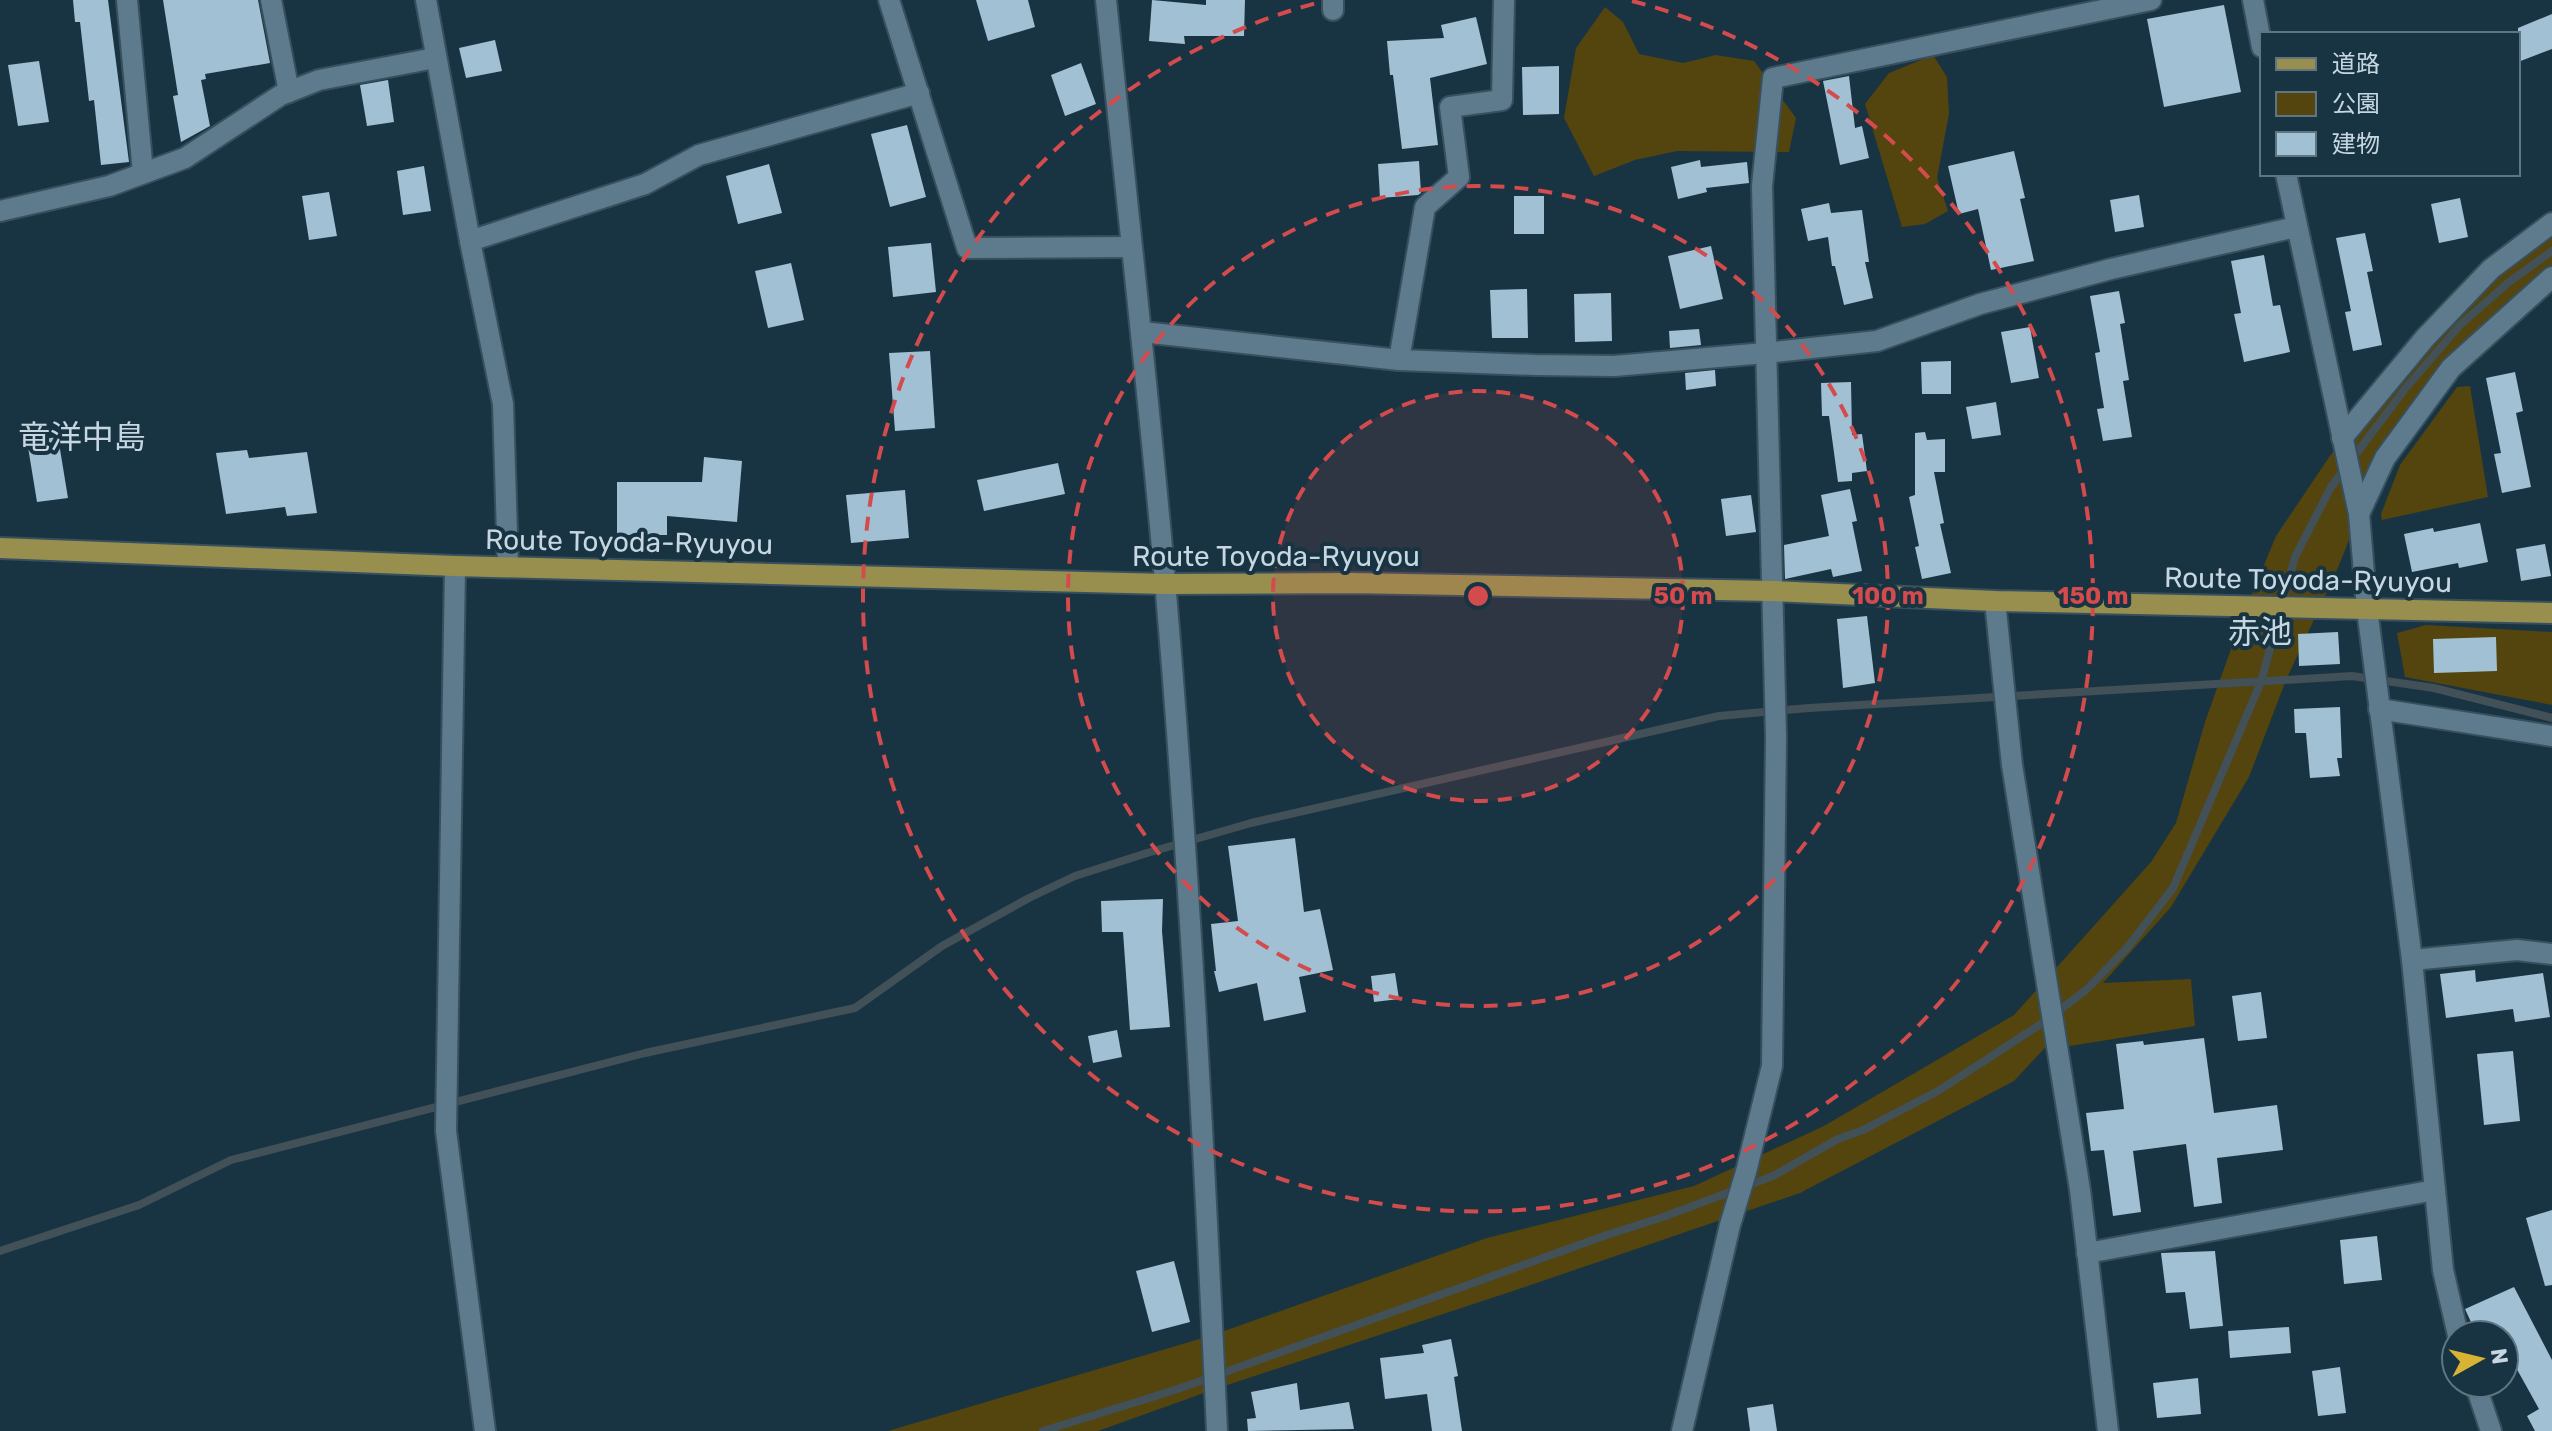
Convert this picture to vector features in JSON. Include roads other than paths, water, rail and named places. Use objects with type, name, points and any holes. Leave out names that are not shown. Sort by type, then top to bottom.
[{"type":"main road","name":"Route Toyoda-Ryuyou","points":[[0,548],[455,566],[1165,584],[1351,583],[1772,591],[1995,601],[2552,613]]},
{"type":"street","points":[[127,0],[143,173]]},
{"type":"street","points":[[271,0],[289,92]]},
{"type":"street","points":[[426,0],[503,404],[508,566]]},
{"type":"street","points":[[889,0],[967,248],[1131,247]]},
{"type":"street","points":[[1106,0],[1142,332],[1165,584],[1205,1170],[1217,1431]]},
{"type":"street","points":[[1399,360],[1425,207],[1459,177],[1450,107],[1502,100],[1504,0]]},
{"type":"street","points":[[1682,1431],[1730,1225],[1772,1066],[1776,737],[1762,186],[1773,78],[2151,0]]},
{"type":"street","points":[[2253,0],[2260,37]]},
{"type":"street","points":[[0,211],[109,186],[185,158],[289,92],[319,80],[435,58]]},
{"type":"street","points":[[470,241],[645,184],[699,155],[919,93]]},
{"type":"street","points":[[2286,176],[2359,514],[2367,609],[2412,960],[2443,1270],[2454,1319]]},
{"type":"street","points":[[2342,438],[2425,338],[2491,269],[2552,223]]},
{"type":"street","points":[[1142,332],[1399,360],[1614,366],[1765,353],[1877,341],[1980,304],[2111,269],[2296,227]]},
{"type":"street","points":[[2359,514],[2385,458],[2451,368],[2552,277]]},
{"type":"street","points":[[455,566],[446,1131],[485,1431]]},
{"type":"street","points":[[1995,601],[2012,765],[2080,1190],[2108,1431]]},
{"type":"street","points":[[2379,709],[2552,736]]},
{"type":"street","points":[[2412,960],[2517,950],[2552,954]]},
{"type":"street","points":[[2087,1253],[2435,1190]]},
{"type":"street","points":[[2480,1399],[2491,1431]]},
{"type":"waterway","points":[[1043,1431],[1178,1389],[1773,1176],[1838,1139],[1863,1130],[1938,1091],[2044,1022],[2086,990],[2127,948],[2173,888],[2261,682],[2295,557],[2331,487],[2405,389],[2460,325],[2509,282],[2552,251]]},
{"type":"waterway","points":[[0,1251],[139,1205],[231,1160],[645,1053],[855,1008],[942,946],[1029,898],[1075,876],[1147,853],[1251,823],[1719,716],[2352,676],[2434,688],[2552,718]]},
{"type":"district","name":"竜洋中島","points":[[82,437]]},
{"type":"district","name":"赤池","points":[[2260,632]]}]
